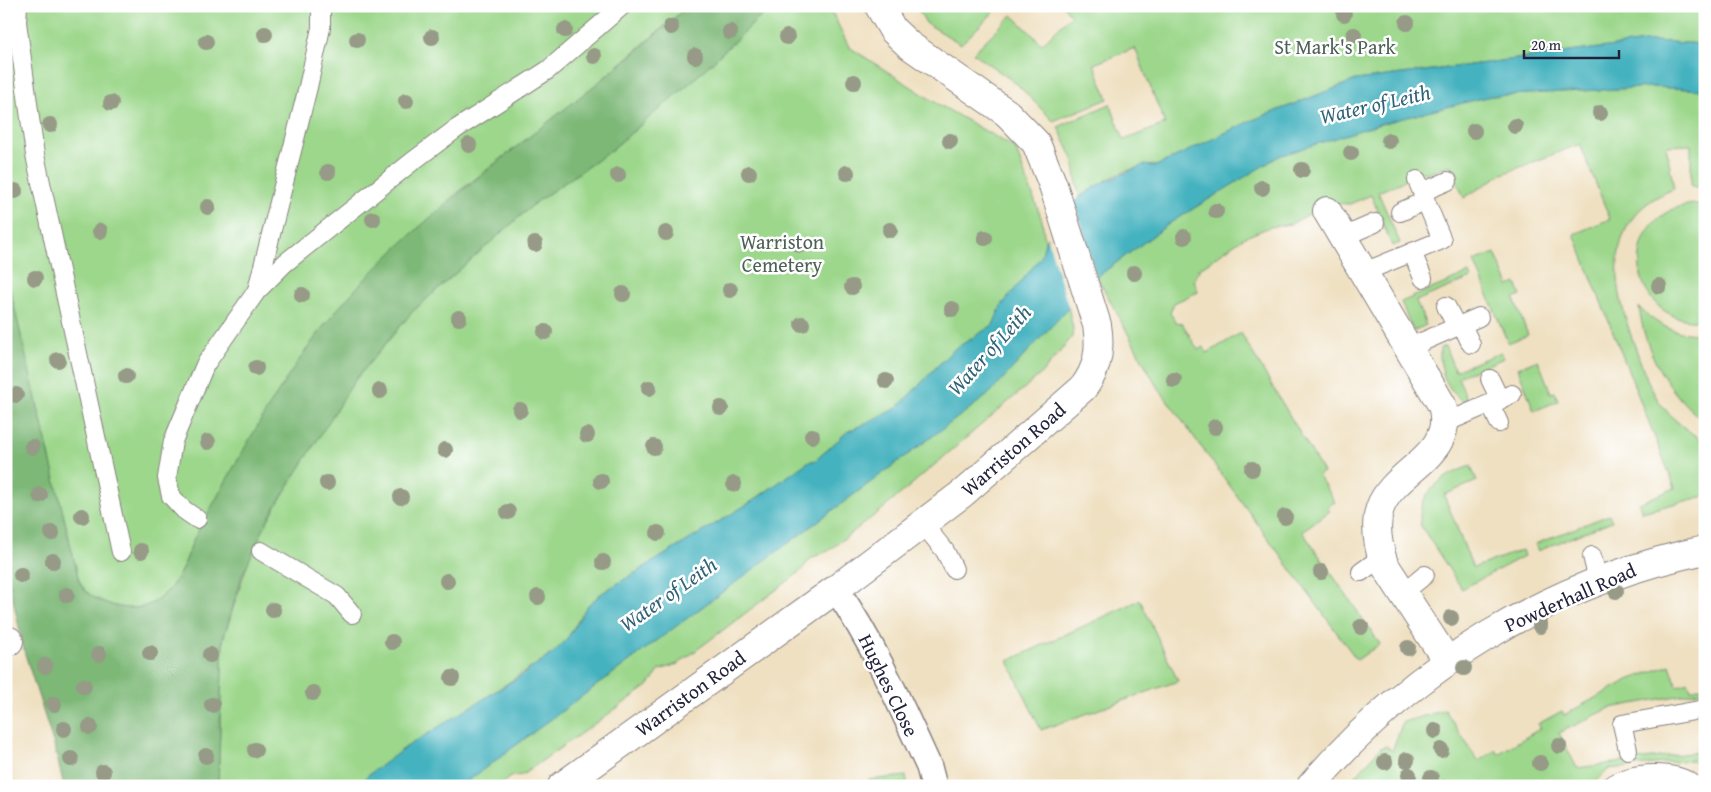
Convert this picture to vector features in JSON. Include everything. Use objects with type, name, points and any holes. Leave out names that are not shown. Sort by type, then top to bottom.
[{"type":"street","name":"Warriston Road","points":[[562,786],[836,589],[963,493],[1083,388],[1095,370],[1099,348],[1092,308],[1059,204],[1036,143],[1007,114],[909,46],[893,30],[879,6]]},
{"type":"street","points":[[1327,211],[1442,405],[1445,423],[1432,450],[1394,487],[1380,506],[1371,565],[1403,593],[1447,661]]},
{"type":"street","name":"Powderhall Road","points":[[1311,786],[1327,767],[1384,712],[1447,661],[1595,568],[1705,550]]},
{"type":"street","name":"Hughes Close","points":[[836,589],[873,650],[929,767],[934,786]]},
{"type":"lane","points":[[18,6],[17,22],[35,155],[121,552]]},
{"type":"lane","points":[[256,292],[308,87],[321,28],[321,6]]},
{"type":"lane","points":[[198,519],[184,510],[171,496],[167,478],[173,441],[205,365],[256,292],[285,263],[413,161],[456,129],[548,70],[622,6]]},
{"type":"lane","points":[[1400,212],[1421,191],[1448,181]]},
{"type":"lane","points":[[1364,272],[1442,240],[1421,191]]},
{"type":"lane","points":[[1343,237],[1375,223]]},
{"type":"lane","points":[[1412,252],[1422,278]]},
{"type":"lane","points":[[1446,306],[1471,344]]},
{"type":"lane","points":[[1408,348],[1479,317]]},
{"type":"lane","points":[[1490,379],[1501,399],[1499,423]]},
{"type":"lane","points":[[1445,423],[1501,399]]},
{"type":"lane","points":[[923,524],[945,551],[954,569]]},
{"type":"lane","points":[[261,551],[337,596],[352,614]]},
{"type":"lane","points":[[1403,593],[1425,575]]},
{"type":"lane","points":[[1628,750],[1622,724],[1705,709]]},
{"type":"lane","points":[[1611,786],[1627,777],[1672,774],[1685,778],[1695,786]]},
{"type":"green space","name":"Warriston Cemetery","points":[[6,6],[688,6],[592,88],[456,194],[369,277],[323,327],[281,388],[213,505],[263,529],[302,461],[355,380],[413,311],[535,203],[610,151],[691,82],[772,6],[829,6],[849,47],[938,104],[1015,148],[1042,220],[1045,242],[1042,257],[1001,306],[993,325],[953,350],[897,408],[847,432],[816,460],[808,462],[751,502],[602,593],[587,606],[567,639],[553,653],[367,776],[358,786],[218,786],[223,640],[247,565],[193,540],[182,569],[174,583],[165,594],[154,602],[141,607],[126,608],[104,602],[88,593],[79,581],[6,272]]},
{"type":"green space","points":[[688,6],[772,6],[691,82],[610,151],[535,203],[413,311],[355,380],[269,517],[242,576],[223,640],[218,786],[64,786],[54,745],[25,654],[6,568],[6,272],[79,581],[91,596],[109,604],[126,608],[141,607],[154,602],[165,594],[182,570],[193,540],[270,404],[304,352],[352,293],[383,261],[450,201],[615,69]]},
{"type":"green space","points":[[916,6],[1000,6],[961,44],[926,23]]},
{"type":"green space","name":"St Mark's Park","points":[[1063,6],[1705,6],[1705,44],[1653,41],[1356,80],[1250,121],[1156,166],[1146,166],[1126,171],[1079,197],[1073,159],[1058,127],[1110,104],[1124,140],[1165,124],[1135,48],[1094,64],[1108,99],[1053,121],[1017,84],[973,53],[1012,15],[1042,44],[1071,15]]},
{"type":"green space","points":[[1654,87],[1705,90],[1705,188],[1691,186],[1691,145],[1666,146],[1674,189],[1650,201],[1633,218],[1623,236],[1618,257],[1618,280],[1628,326],[1651,387],[1664,408],[1673,418],[1705,442],[1705,496],[1642,512],[1639,503],[1675,488],[1574,234],[1610,219],[1580,144],[1500,175],[1464,198],[1450,165],[1429,173],[1420,172],[1410,175],[1402,182],[1378,192],[1400,243],[1392,246],[1371,195],[1350,204],[1329,203],[1291,224],[1270,227],[1243,238],[1199,269],[1194,280],[1198,292],[1174,303],[1170,313],[1176,322],[1182,323],[1198,350],[1203,347],[1207,353],[1241,333],[1323,472],[1318,475],[1335,502],[1327,507],[1330,511],[1302,531],[1380,644],[1357,660],[1156,385],[1097,277],[1170,223],[1279,156],[1329,139],[1437,108],[1491,96]]},
{"type":"green space","points":[[1694,204],[1705,204],[1705,320],[1679,318],[1659,306],[1646,289],[1640,268],[1641,246],[1651,227],[1668,212]]},
{"type":"green space","points":[[1495,253],[1509,286],[1516,283],[1521,296],[1514,299],[1528,335],[1508,343],[1474,261]]},
{"type":"green space","points":[[1469,273],[1471,278],[1416,301],[1426,325],[1413,331],[1401,302]]},
{"type":"green space","points":[[1068,306],[1073,329],[1072,337],[1042,373],[884,508],[828,551],[811,558],[800,572],[678,664],[660,670],[648,686],[522,775],[512,776],[498,786],[461,786],[988,395]]},
{"type":"green space","points":[[1639,307],[1653,320],[1669,328],[1686,333],[1705,333],[1705,420],[1702,420],[1689,409],[1668,384],[1646,340]]},
{"type":"green space","points":[[1445,346],[1455,371],[1501,352],[1504,358],[1458,377],[1467,400],[1464,402],[1453,392],[1445,380],[1441,366],[1440,348]]},
{"type":"green space","points":[[1538,360],[1551,393],[1555,392],[1558,401],[1534,411],[1518,368]]},
{"type":"green space","points":[[1471,466],[1477,481],[1444,495],[1473,568],[1522,550],[1524,556],[1462,589],[1421,526],[1420,515],[1422,504],[1434,487],[1451,474]]},
{"type":"green space","points":[[1609,515],[1612,521],[1538,551],[1535,544]]},
{"type":"green space","points":[[1140,600],[1178,681],[1041,730],[1008,661]]},
{"type":"green space","points":[[1670,665],[1677,686],[1688,682],[1691,690],[1705,686],[1705,691],[1610,708],[1559,733],[1577,768],[1705,751],[1705,759],[1695,763],[1692,760],[1609,769],[1592,786],[1488,786],[1484,783],[1450,786],[1447,782],[1442,786],[1347,786],[1380,748],[1387,746],[1392,751],[1403,722],[1445,710],[1478,761],[1496,750],[1498,754],[1541,728],[1538,724],[1562,711],[1564,715],[1628,680]]},
{"type":"green space","points":[[906,776],[908,786],[861,786],[869,780]]},
{"type":"water","name":"Water of Leith","points":[[1653,41],[1705,44],[1705,90],[1654,87],[1491,96],[1376,125],[1279,156],[1170,223],[1097,277],[988,395],[461,786],[358,786],[367,776],[406,747],[522,675],[553,653],[567,639],[587,606],[602,593],[751,502],[808,462],[816,460],[847,432],[897,408],[953,350],[993,325],[1001,306],[1041,257],[1057,213],[1100,184],[1143,165],[1156,166],[1250,121],[1356,80]]},
{"type":"pier","points":[[1073,198],[1097,280],[1069,309],[1046,233],[1055,211]]}]
